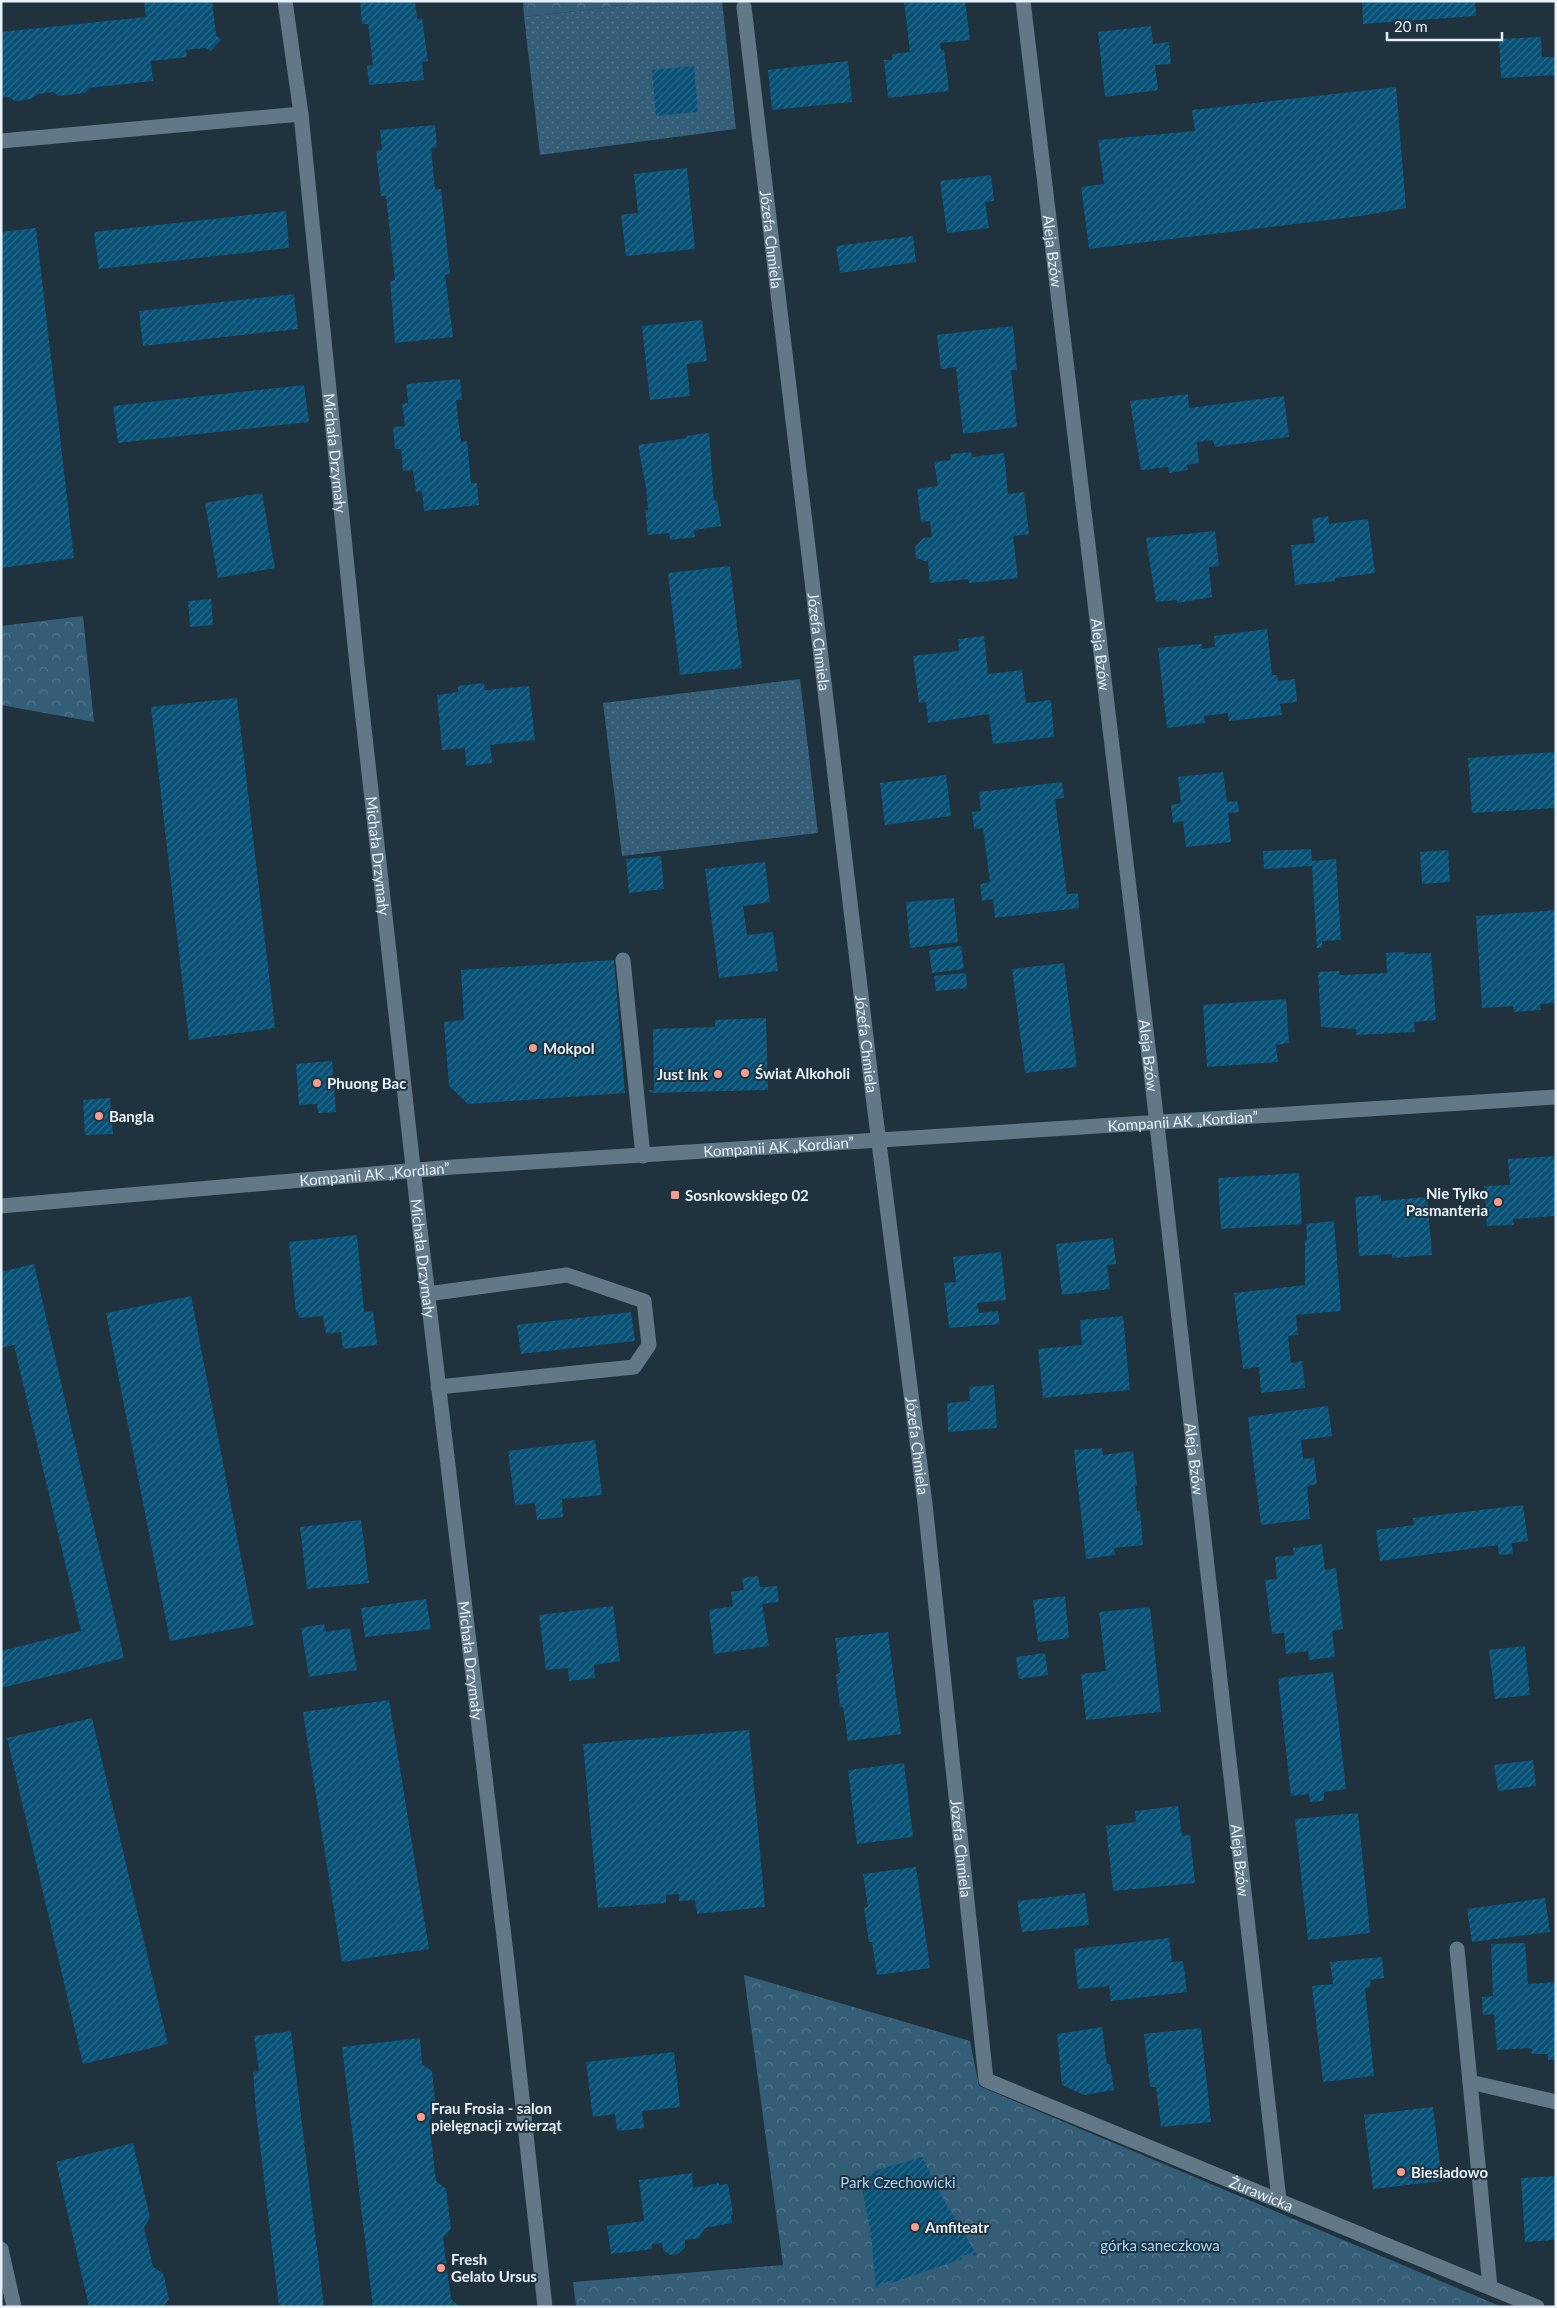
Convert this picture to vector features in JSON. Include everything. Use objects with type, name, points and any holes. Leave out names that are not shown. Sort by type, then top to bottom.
[{"type":"street","name":"Michała Drzymały","points":[[285,1],[301,114],[356,656],[427,1294],[506,1952],[545,2307]]},
{"type":"street","name":"Aleja Bzów","points":[[1023,1],[1157,1123],[1279,2200]]},
{"type":"street","name":"Józefa Chmiela","points":[[744,8],[878,1141],[925,1504],[986,2080]]},
{"type":"street","points":[[1,141],[301,114]]},
{"type":"street","points":[[623,960],[643,1156]]},
{"type":"street","name":"Kompanii AK „Kordian”","points":[[1,1206],[414,1170],[1556,1097]]},
{"type":"street","points":[[427,1294],[567,1275],[644,1301],[649,1345],[634,1367],[438,1387]]},
{"type":"street","points":[[1457,1949],[1490,2287]]},
{"type":"street","name":"Żurawicka","points":[[986,2080],[1537,2307]]},
{"type":"street","points":[[1470,2082],[1556,2102]]},
{"type":"street","points":[[1,2249],[14,2307]]},
{"type":"green space","points":[[523,1],[664,1],[524,17]]},
{"type":"green space","points":[[664,1],[722,1],[736,129],[540,155],[524,17]]},
{"type":"green space","points":[[83,616],[94,722],[1,705],[1,626]]},
{"type":"green space","points":[[800,679],[818,833],[622,856],[603,703]]},
{"type":"green space","name":"Park Czechowicki","points":[[744,1975],[970,2041],[979,2086],[1502,2307],[576,2307],[573,2282],[783,2265]]},
{"type":"building","points":[[144,1],[212,1],[216,35],[221,40],[211,51],[206,48],[186,50],[187,57],[151,61],[153,81],[89,88],[85,93],[59,96],[53,92],[38,94],[31,99],[15,101],[9,97],[1,98],[1,32],[146,17]]},
{"type":"building","points":[[360,1],[415,1],[417,19],[422,18],[428,61],[422,62],[424,80],[369,85],[367,66],[373,65],[368,24],[362,24]]},
{"type":"building","points":[[904,1],[965,1],[970,40],[940,43],[941,50],[944,50],[949,91],[888,98],[884,60],[892,60],[892,54],[910,52]]},
{"type":"building","points":[[1362,1],[1475,1],[1476,16],[1363,24]]},
{"type":"building","points":[[1151,26],[1153,44],[1169,42],[1171,64],[1155,65],[1158,90],[1105,97],[1098,32]]},
{"type":"building","points":[[1541,37],[1542,57],[1556,57],[1556,75],[1501,78],[1499,39]]},
{"type":"building","points":[[848,61],[852,102],[772,110],[768,70]]},
{"type":"building","points":[[694,66],[698,112],[656,116],[652,70]]},
{"type":"building","points":[[1396,87],[1406,208],[1361,216],[1089,249],[1081,187],[1104,184],[1098,140],[1195,131],[1192,110]]},
{"type":"building","points":[[435,125],[437,147],[431,148],[435,189],[441,189],[450,274],[445,275],[453,337],[395,343],[390,281],[395,280],[386,196],[381,196],[376,151],[382,150],[380,130]]},
{"type":"building","points":[[687,168],[695,249],[626,256],[621,215],[638,213],[634,174]]},
{"type":"building","points":[[991,175],[994,201],[985,202],[989,228],[947,233],[940,181]]},
{"type":"building","points":[[286,211],[289,248],[99,269],[94,232]]},
{"type":"building","points":[[36,228],[74,558],[1,568],[1,232]]},
{"type":"building","points":[[913,236],[916,262],[840,273],[836,246]]},
{"type":"building","points":[[294,294],[298,329],[143,346],[139,311]]},
{"type":"building","points":[[702,320],[707,361],[687,364],[690,396],[650,400],[642,326]]},
{"type":"building","points":[[1013,326],[1017,370],[1011,370],[1017,427],[963,434],[956,367],[941,369],[937,335]]},
{"type":"building","points":[[460,379],[462,400],[456,400],[461,442],[467,441],[471,483],[477,483],[479,505],[424,511],[422,491],[416,492],[413,470],[403,471],[401,449],[395,449],[393,427],[405,426],[402,404],[408,403],[406,384]]},
{"type":"building","points":[[304,385],[309,422],[118,443],[113,406]]},
{"type":"building","points":[[1188,394],[1189,408],[1284,396],[1289,437],[1215,447],[1213,440],[1197,442],[1199,463],[1187,465],[1188,470],[1169,473],[1168,467],[1141,470],[1130,401]]},
{"type":"building","points":[[709,433],[714,501],[717,500],[721,526],[694,530],[695,537],[670,540],[669,533],[648,535],[645,510],[648,510],[646,488],[638,445]]},
{"type":"building","points":[[971,452],[972,457],[1004,453],[1008,494],[1024,492],[1029,534],[1013,536],[1018,578],[969,583],[968,579],[930,583],[928,562],[916,558],[915,547],[923,538],[932,537],[930,521],[921,522],[917,489],[938,486],[934,462],[951,460],[950,454]]},
{"type":"building","points":[[262,493],[275,568],[218,578],[205,503]]},
{"type":"building","points":[[1328,516],[1329,524],[1368,519],[1375,573],[1335,578],[1335,581],[1295,585],[1291,545],[1315,543],[1312,519]]},
{"type":"building","points":[[1215,531],[1219,566],[1209,567],[1212,597],[1177,603],[1177,600],[1156,602],[1146,538]]},
{"type":"building","points":[[730,566],[742,668],[680,675],[668,573]]},
{"type":"building","points":[[211,599],[213,625],[190,627],[188,601]]},
{"type":"building","points":[[1267,629],[1272,675],[1277,675],[1278,681],[1295,679],[1297,702],[1280,704],[1282,715],[1229,721],[1228,713],[1204,716],[1205,723],[1167,728],[1158,648],[1202,644],[1202,649],[1215,647],[1214,636]]},
{"type":"building","points":[[984,636],[988,674],[1022,670],[1026,703],[1051,700],[1054,737],[993,744],[989,714],[928,723],[926,702],[919,703],[913,656],[959,651],[958,639]]},
{"type":"building","points":[[484,683],[485,690],[529,686],[535,740],[490,745],[492,763],[466,766],[465,748],[442,750],[437,695],[458,692],[458,686]]},
{"type":"building","points":[[237,698],[275,1028],[189,1040],[151,707]]},
{"type":"building","points":[[1556,752],[1556,808],[1472,813],[1468,758]]},
{"type":"building","points":[[1223,772],[1227,802],[1237,801],[1239,812],[1228,813],[1231,842],[1186,847],[1183,821],[1173,823],[1171,805],[1181,803],[1178,777]]},
{"type":"building","points":[[946,775],[951,816],[885,825],[880,783]]},
{"type":"building","points":[[1062,782],[1064,798],[1055,799],[1067,894],[1078,893],[1079,908],[995,918],[993,899],[982,901],[980,884],[990,882],[983,828],[974,829],[972,812],[981,811],[979,792]]},
{"type":"building","points":[[1311,849],[1312,861],[1336,859],[1341,940],[1322,941],[1322,948],[1317,948],[1312,866],[1264,869],[1263,851]]},
{"type":"building","points":[[1448,850],[1450,882],[1422,884],[1420,852]]},
{"type":"building","points":[[661,856],[664,889],[629,893],[626,859]]},
{"type":"building","points":[[765,862],[770,902],[743,906],[747,935],[773,932],[778,971],[719,978],[705,869]]},
{"type":"building","points":[[954,898],[958,942],[910,948],[906,902]]},
{"type":"building","points":[[1556,910],[1556,1003],[1540,1004],[1541,1010],[1514,1012],[1513,1006],[1482,1008],[1476,916]]},
{"type":"building","points":[[961,946],[964,969],[932,973],[929,950]]},
{"type":"building","points":[[1405,952],[1405,954],[1431,953],[1436,1020],[1414,1022],[1415,1032],[1356,1035],[1356,1029],[1321,1027],[1318,972],[1339,971],[1340,975],[1387,973],[1386,953]]},
{"type":"building","name":"Mokpol","points":[[614,960],[625,1093],[468,1104],[449,1086],[444,1022],[464,1020],[461,970]]},
{"type":"building","points":[[1064,963],[1077,1067],[1025,1073],[1012,969]]},
{"type":"building","points":[[966,973],[967,988],[936,991],[934,976]]},
{"type":"building","points":[[1286,999],[1289,1043],[1276,1045],[1278,1062],[1207,1067],[1203,1005]]},
{"type":"building","points":[[766,1018],[768,1090],[650,1093],[649,1090],[654,1090],[653,1029],[715,1027],[715,1020]]},
{"type":"building","points":[[332,1061],[336,1112],[318,1113],[317,1104],[299,1105],[296,1064]]},
{"type":"building","points":[[110,1098],[113,1134],[85,1135],[83,1100]]},
{"type":"building","points":[[1556,1156],[1556,1216],[1513,1219],[1514,1225],[1487,1226],[1484,1186],[1510,1185],[1508,1159]]},
{"type":"building","points":[[1299,1173],[1302,1224],[1221,1229],[1218,1178]]},
{"type":"building","points":[[1381,1195],[1381,1201],[1427,1197],[1432,1255],[1392,1258],[1392,1254],[1359,1256],[1355,1197]]},
{"type":"building","points":[[1334,1221],[1341,1311],[1296,1315],[1298,1335],[1288,1336],[1291,1363],[1302,1361],[1305,1388],[1261,1393],[1259,1367],[1243,1369],[1234,1293],[1305,1285],[1306,1224]]},
{"type":"building","points":[[357,1235],[364,1312],[373,1311],[377,1345],[343,1349],[341,1332],[326,1334],[323,1316],[299,1318],[298,1312],[296,1312],[289,1242]]},
{"type":"building","points":[[1113,1238],[1116,1264],[1107,1265],[1110,1289],[1062,1295],[1056,1244]]},
{"type":"building","points":[[1001,1252],[1006,1300],[977,1303],[979,1313],[998,1311],[1000,1324],[949,1328],[944,1283],[956,1282],[953,1257]]},
{"type":"building","points":[[34,1264],[124,1658],[1,1688],[1,1651],[81,1631],[14,1345],[1,1348],[1,1272]]},
{"type":"building","points":[[191,1296],[254,1625],[170,1641],[106,1313]]},
{"type":"building","points":[[631,1312],[635,1341],[521,1354],[517,1325]]},
{"type":"building","points":[[1123,1316],[1130,1390],[1043,1398],[1038,1349],[1082,1345],[1080,1320]]},
{"type":"building","points":[[994,1385],[997,1428],[948,1432],[947,1403],[970,1401],[969,1387]]},
{"type":"building","points":[[1328,1406],[1332,1436],[1301,1440],[1303,1459],[1314,1458],[1317,1484],[1307,1486],[1310,1519],[1261,1525],[1248,1417]]},
{"type":"building","points":[[595,1440],[602,1495],[562,1499],[563,1517],[537,1520],[535,1503],[515,1505],[508,1451]]},
{"type":"building","points":[[1102,1448],[1103,1455],[1133,1451],[1137,1486],[1135,1486],[1137,1511],[1140,1511],[1143,1545],[1114,1548],[1115,1555],[1086,1559],[1074,1450]]},
{"type":"building","points":[[1523,1505],[1528,1541],[1512,1543],[1513,1554],[1499,1555],[1498,1545],[1380,1561],[1376,1530],[1414,1525],[1413,1518]]},
{"type":"building","points":[[361,1520],[369,1583],[307,1589],[300,1527]]},
{"type":"building","points":[[1322,1544],[1325,1570],[1336,1568],[1343,1629],[1332,1631],[1335,1657],[1309,1660],[1308,1651],[1286,1654],[1284,1633],[1272,1634],[1265,1580],[1277,1579],[1275,1557],[1294,1555],[1293,1548]]},
{"type":"building","points":[[758,1576],[760,1587],[777,1586],[779,1602],[762,1604],[769,1646],[714,1654],[709,1610],[733,1606],[731,1592],[744,1590],[742,1578]]},
{"type":"building","points":[[1065,1596],[1069,1638],[1038,1642],[1033,1600]]},
{"type":"building","points":[[426,1599],[431,1629],[365,1637],[361,1608]]},
{"type":"building","points":[[613,1606],[620,1661],[594,1665],[595,1678],[569,1681],[568,1668],[546,1670],[539,1615]]},
{"type":"building","points":[[1150,1607],[1161,1712],[1086,1720],[1081,1674],[1106,1671],[1099,1612]]},
{"type":"building","points":[[324,1624],[326,1632],[350,1628],[357,1670],[309,1677],[301,1628]]},
{"type":"building","points":[[888,1632],[901,1734],[848,1741],[843,1707],[840,1707],[836,1674],[840,1673],[835,1638]]},
{"type":"building","points":[[1525,1646],[1530,1695],[1495,1699],[1489,1650]]},
{"type":"building","points":[[1045,1653],[1048,1675],[1019,1679],[1016,1657]]},
{"type":"building","points":[[1333,1672],[1346,1789],[1324,1792],[1324,1801],[1310,1802],[1309,1794],[1291,1796],[1278,1678]]},
{"type":"building","points":[[389,1700],[429,1949],[342,1962],[303,1712]]},
{"type":"building","points":[[92,1718],[168,2044],[83,2064],[7,1738]]},
{"type":"building","points":[[749,1730],[765,1907],[697,1914],[695,1900],[679,1901],[679,1894],[666,1895],[666,1903],[598,1908],[583,1744]]},
{"type":"building","points":[[1533,1760],[1536,1786],[1498,1791],[1494,1765]]},
{"type":"building","points":[[904,1763],[913,1837],[857,1844],[848,1770]]},
{"type":"building","points":[[1178,1806],[1182,1836],[1190,1835],[1195,1883],[1113,1891],[1106,1826],[1136,1822],[1135,1811]]},
{"type":"building","points":[[1358,1813],[1370,1933],[1308,1940],[1295,1819]]},
{"type":"building","points":[[916,1867],[930,1968],[877,1975],[872,1942],[869,1942],[864,1908],[868,1907],[863,1874]]},
{"type":"building","points":[[1085,1893],[1089,1925],[1022,1932],[1017,1901]]},
{"type":"building","points":[[1545,1898],[1550,1932],[1472,1942],[1467,1909]]},
{"type":"building","points":[[1169,1938],[1172,1962],[1183,1961],[1187,1992],[1111,2001],[1109,1986],[1078,1989],[1074,1949]]},
{"type":"building","points":[[1525,1943],[1528,1984],[1556,1982],[1556,2060],[1548,2060],[1548,2054],[1532,2054],[1531,2048],[1497,2050],[1494,2014],[1483,2015],[1482,1997],[1493,1996],[1491,1944]]},
{"type":"building","points":[[1382,1957],[1384,1978],[1370,1980],[1371,1987],[1365,1988],[1374,2076],[1323,2082],[1312,1986],[1333,1984],[1330,1962]]},
{"type":"building","points":[[1102,2027],[1107,2064],[1110,2064],[1114,2090],[1084,2095],[1062,2085],[1057,2034]]},
{"type":"building","points":[[1201,2028],[1211,2122],[1161,2127],[1156,2087],[1150,2087],[1144,2034]]},
{"type":"building","points":[[291,2031],[324,2307],[279,2307],[256,2111],[253,2072],[259,2071],[254,2036]]},
{"type":"building","points":[[420,2038],[422,2064],[432,2071],[436,2111],[429,2121],[436,2181],[446,2189],[451,2229],[443,2238],[451,2299],[460,2307],[373,2307],[342,2047]]},
{"type":"building","points":[[674,2052],[680,2107],[642,2111],[644,2128],[617,2131],[615,2114],[593,2117],[586,2062]]},
{"type":"building","points":[[1433,2107],[1442,2181],[1373,2189],[1364,2115]]},
{"type":"building","points":[[133,2143],[150,2218],[144,2227],[153,2267],[163,2273],[169,2299],[163,2307],[89,2307],[56,2162]]},
{"type":"building","name":"Amfiteatr","points":[[922,2157],[946,2204],[977,2255],[974,2256],[972,2253],[961,2256],[962,2259],[891,2283],[890,2281],[879,2284],[879,2288],[876,2289],[871,2234],[861,2183],[867,2175],[874,2171]]},
{"type":"building","points":[[692,2173],[693,2188],[719,2183],[719,2185],[728,2184],[733,2214],[731,2215],[732,2223],[705,2228],[699,2238],[685,2240],[685,2247],[678,2254],[670,2255],[664,2251],[661,2243],[652,2244],[652,2249],[611,2254],[607,2226],[644,2221],[639,2180]]},
{"type":"building","points":[[1556,2176],[1556,2240],[1525,2242],[1521,2178]]},
{"type":"place","name":"Mokpol","points":[[533,1048]]},
{"type":"place","name":"Świat Alkoholi","points":[[745,1073]]},
{"type":"place","name":"Just Ink","points":[[718,1074]]},
{"type":"place","name":"Phuong Bac","points":[[317,1083]]},
{"type":"place","name":"Bangla","points":[[99,1116]]},
{"type":"place","name":"Sosnkowskiego 02","points":[[675,1195]]},
{"type":"place","name":"Nie Tylko Pasmanteria","points":[[1498,1202]]},
{"type":"place","name":"Frau Frosia - salon pielęgnacji zwierząt","points":[[421,2117]]},
{"type":"place","name":"Biesiadowo","points":[[1401,2172]]},
{"type":"place","name":"Amfiteatr","points":[[915,2227]]},
{"type":"place","name":"Fresh Gelato Ursus","points":[[441,2268]]},
{"type":"park label","name":"górka saneczkowa","points":[[1160,2245]]}]
